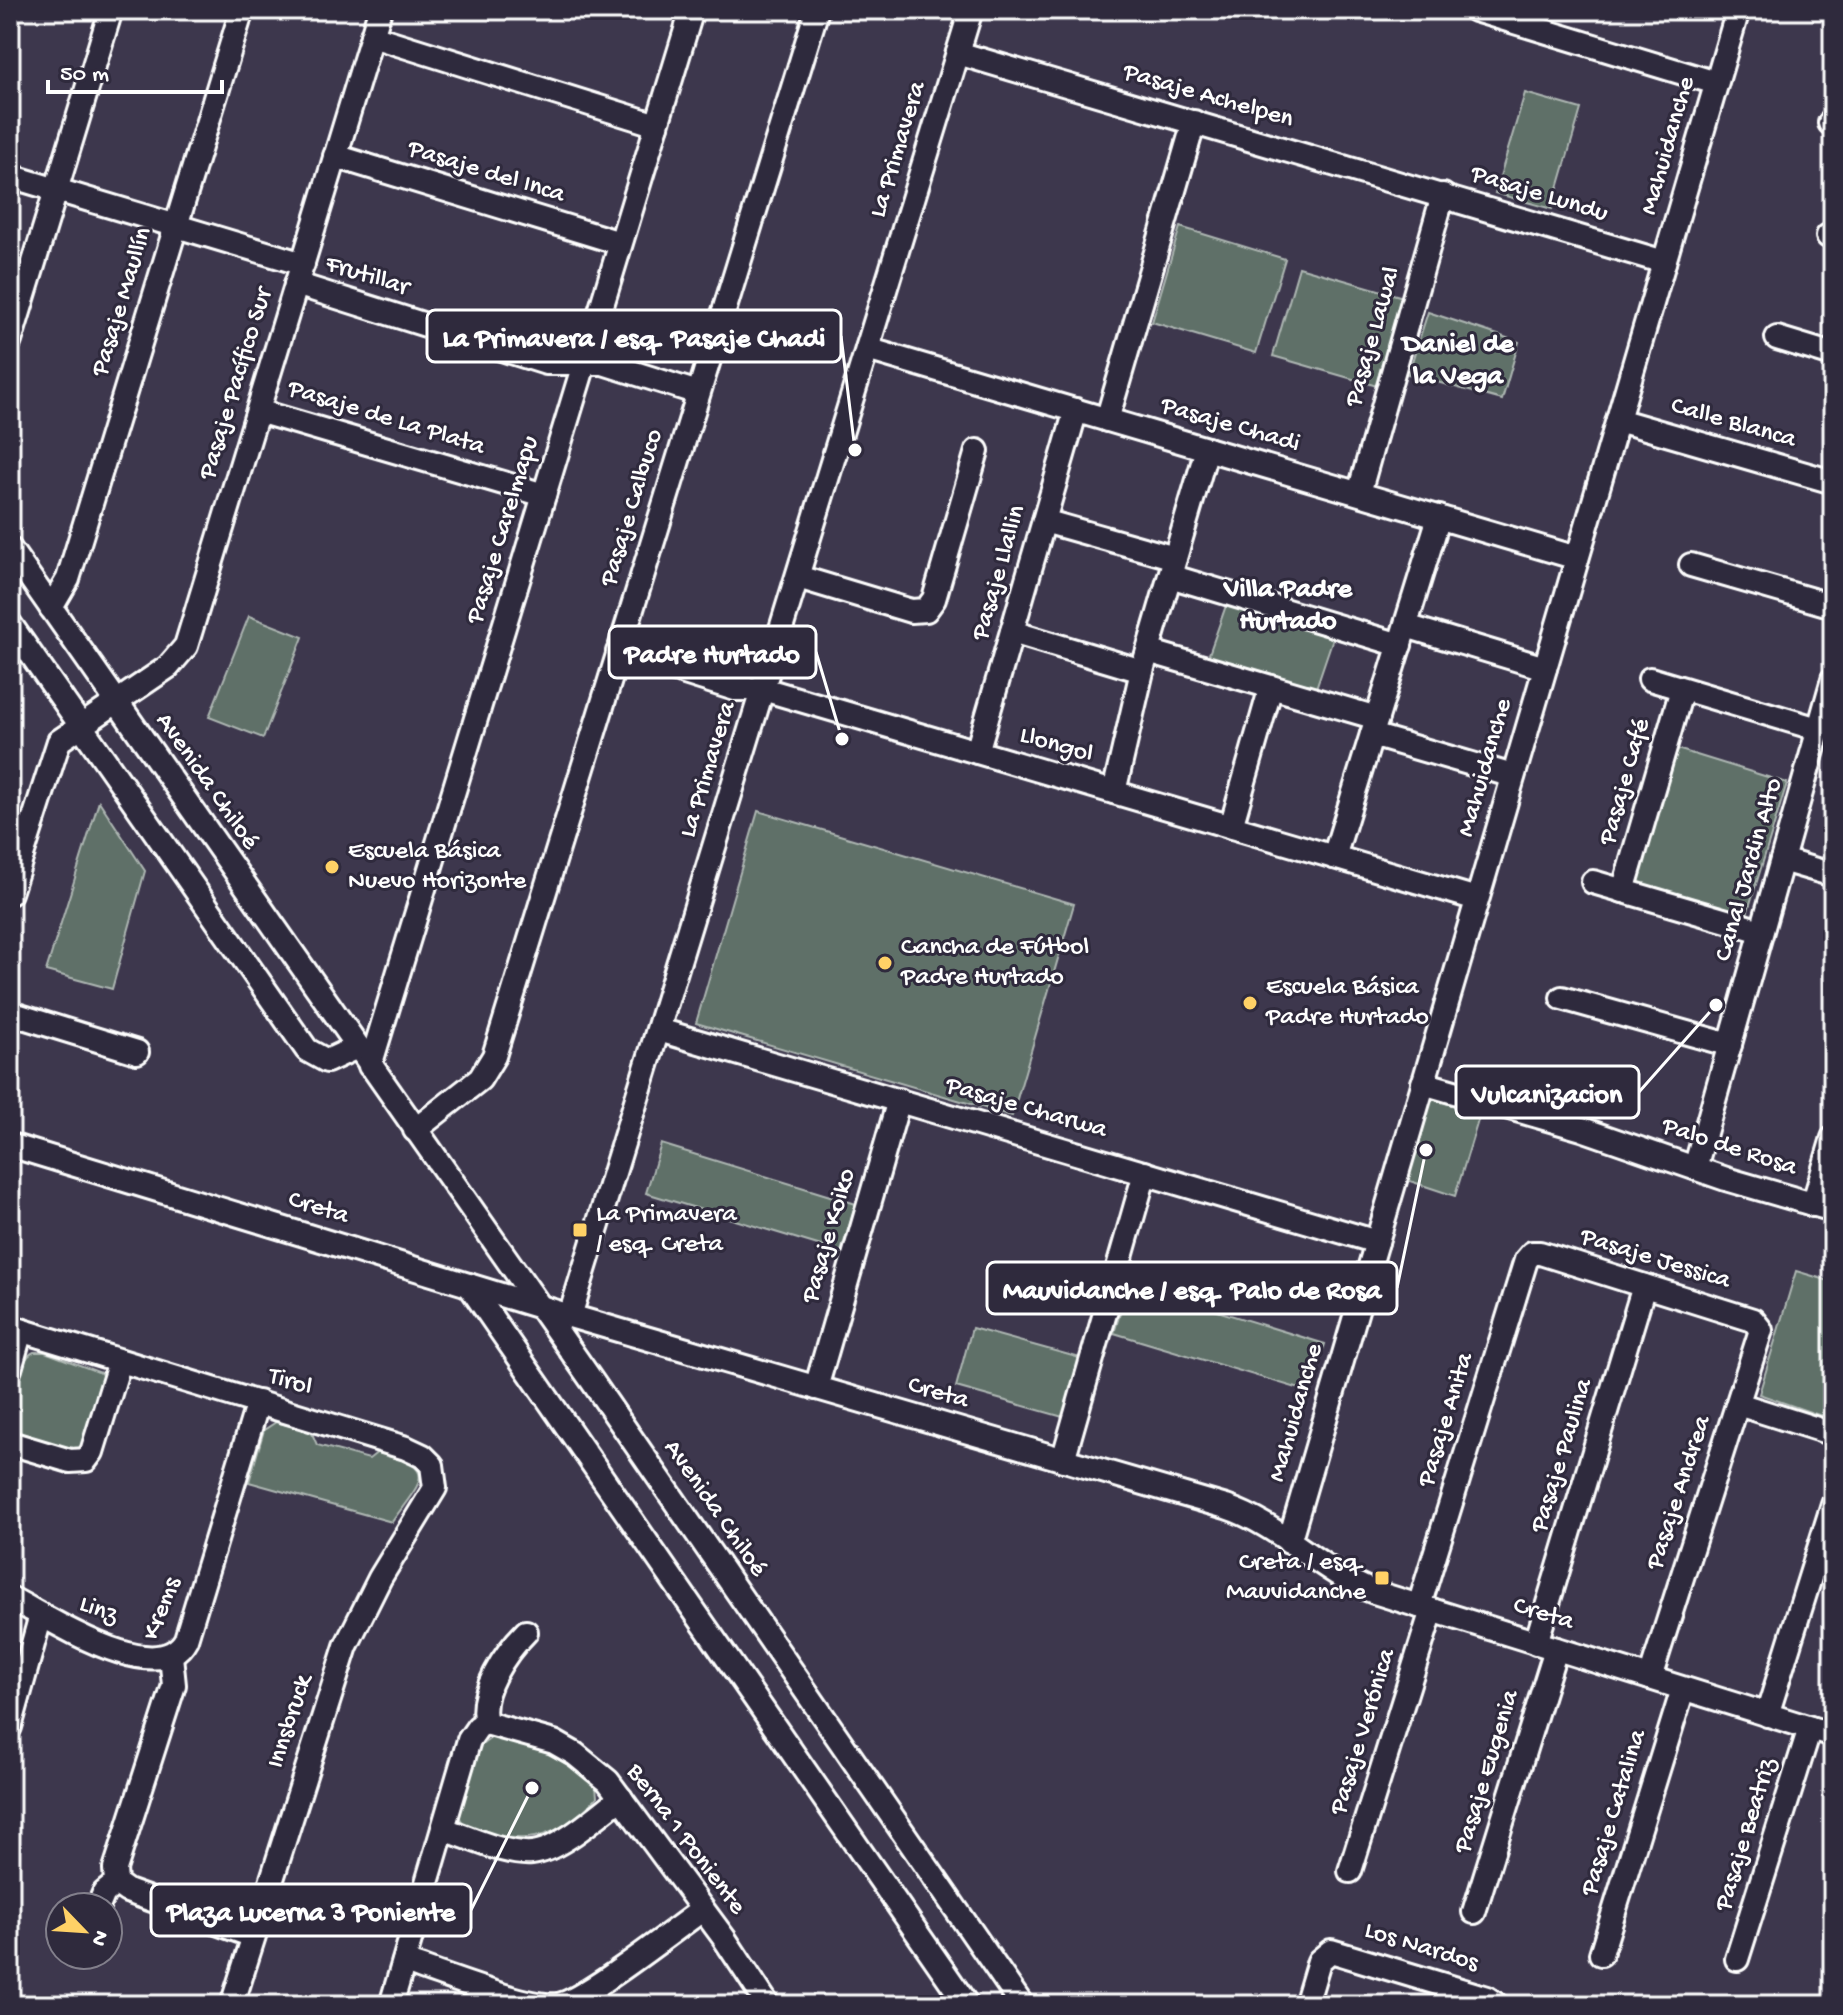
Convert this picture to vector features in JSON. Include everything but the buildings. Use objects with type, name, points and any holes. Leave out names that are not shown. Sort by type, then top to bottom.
[{"type":"street","points":[[10,341],[111,10]]},
{"type":"street","name":"Pasaje Maullín","points":[[51,608],[68,579],[242,10]]},
{"type":"street","name":"Pasaje Pacífico Sur","points":[[10,893],[55,749],[65,735],[168,667],[186,646],[380,10]]},
{"type":"street","name":"Pasaje Carelmapu","points":[[364,1056],[544,495],[692,10]]},
{"type":"street","name":"Pasaje Calbuco","points":[[415,1130],[480,1079],[494,1056],[817,10]]},
{"type":"street","name":"La Primavera","points":[[570,1316],[971,10]]},
{"type":"street","points":[[1475,10],[1716,83]]},
{"type":"street","name":"Mahuidanche","points":[[1289,1542],[1738,10]]},
{"type":"street","points":[[372,36],[657,125]]},
{"type":"street","name":"Pasaje Achelpen","points":[[958,53],[1443,195]]},
{"type":"street","points":[[1107,420],[1194,122]]},
{"type":"street","name":"Pasaje del Inca","points":[[335,156],[620,243]]},
{"type":"street","name":"Frutillar","points":[[10,176],[176,226],[546,363],[611,365],[698,393]]},
{"type":"street","name":"Pasaje Lundu","points":[[1443,195],[1664,262]]},
{"type":"street","name":"Pasaje Lawal","points":[[1359,493],[1443,195]]},
{"type":"street","points":[[1777,338],[1833,355]]},
{"type":"street","name":"Pasaje Chadi","points":[[867,349],[1577,558]]},
{"type":"street","name":"Pasaje Llallin","points":[[977,752],[1076,410]]},
{"type":"street","name":"Pasaje de La Plata","points":[[258,411],[544,495]]},
{"type":"street","name":"Calle Blanca","points":[[1618,420],[1833,482]]},
{"type":"street","points":[[1114,792],[1145,661],[1207,449]]},
{"type":"street","points":[[798,577],[916,613],[926,610],[934,599],[977,451]]},
{"type":"street","points":[[1334,857],[1439,517]]},
{"type":"street","points":[[1044,521],[1172,567],[1403,636],[1545,668]]},
{"type":"street","name":"Avenida Chiloé","points":[[10,549],[1022,2005]]},
{"type":"street","points":[[1691,565],[1833,606]]},
{"type":"street","points":[[10,624],[307,1050],[327,1061],[364,1056]]},
{"type":"street","points":[[1012,632],[1271,687],[1513,776]]},
{"type":"street","name":"Llongol","points":[[618,652],[735,689],[763,689],[1477,899]]},
{"type":"street","points":[[1650,679],[1818,729]]},
{"type":"street","name":"Canal Jardin Alto","points":[[1695,1168],[1833,679]]},
{"type":"street","points":[[1231,827],[1271,687]]},
{"type":"street","name":"Pasaje Café","points":[[1623,891],[1682,689]]},
{"type":"street","points":[[1782,860],[1833,875]]},
{"type":"street","points":[[1593,882],[1761,931]]},
{"type":"street","points":[[1562,998],[1730,1045]]},
{"type":"street","points":[[10,1013],[137,1052]]},
{"type":"street","name":"Pasaje Charwa","points":[[659,1030],[1377,1242]]},
{"type":"street","name":"Palo de Rosa","points":[[1423,1083],[1582,1129],[1823,1208]]},
{"type":"street","name":"Pasaje Koiko","points":[[816,1388],[899,1100]]},
{"type":"street","points":[[1823,1208],[1833,1138]]},
{"type":"street","name":"Creta","points":[[10,1145],[570,1316],[1243,1513],[1337,1576],[1425,1608],[1833,1735]]},
{"type":"street","points":[[1063,1460],[1145,1173]]},
{"type":"street","name":"Pasaje Jessica","points":[[1532,1253],[1753,1320],[1760,1325]]},
{"type":"street","name":"Pasaje Anita","points":[[1425,1608],[1526,1260],[1532,1253]]},
{"type":"street","points":[[469,1285],[967,2005]]},
{"type":"street","name":"Pasaje Paulina","points":[[1546,1646],[1644,1286]]},
{"type":"street","name":"Pasaje Andrea","points":[[1650,1678],[1760,1334],[1760,1325]]},
{"type":"street","name":"Tirol","points":[[10,1369],[15,1329],[416,1451],[428,1459],[435,1473]]},
{"type":"street","points":[[10,1443],[70,1461],[86,1460],[92,1452],[120,1361]]},
{"type":"street","name":"Krems","points":[[106,1891],[116,1883],[115,1869],[174,1685],[171,1656],[186,1639],[258,1402]]},
{"type":"street","points":[[1738,1404],[1833,1434]]},
{"type":"street","name":"Innsbruck","points":[[232,2005],[346,1646],[380,1578],[432,1495],[435,1473]]},
{"type":"street","points":[[1767,1715],[1833,1504]]},
{"type":"street","name":"Linz","points":[[10,1598],[79,1636],[144,1658],[160,1660],[171,1656]]},
{"type":"street","name":"Pasaje Verónica","points":[[1350,1871],[1425,1608]]},
{"type":"street","points":[[10,1727],[41,1615]]},
{"type":"street","points":[[391,2005],[469,1740],[478,1727],[486,1723],[485,1708],[494,1678],[508,1652],[526,1632]]},
{"type":"street","name":"Pasaje Eugenia","points":[[1474,1912],[1546,1646]]},
{"type":"street","name":"Pasaje Catalina","points":[[1601,1954],[1683,1689]]},
{"type":"street","name":"Berna 1 Poniente","points":[[486,1723],[531,1733],[575,1754],[621,1798],[768,2005]]},
{"type":"street","name":"Pasaje Beatriz","points":[[1737,1959],[1810,1728]]},
{"type":"street","points":[[443,1829],[514,1851],[536,1853],[557,1844],[621,1798]]},
{"type":"street","points":[[116,1883],[127,1891],[253,1936]]},
{"type":"street","points":[[404,1962],[534,2003],[558,2005],[582,1994],[702,1910]]},
{"type":"street","name":"Los Nardos","points":[[1306,2005],[1319,1961],[1325,1953],[1337,1952],[1472,1993],[1497,2005]]},
{"type":"green space","points":[[1525,93],[1581,109],[1552,209],[1495,193]]},
{"type":"green space","points":[[1180,227],[1285,259],[1256,353],[1152,322]]},
{"type":"green space","points":[[1299,267],[1403,297],[1377,386],[1273,356]]},
{"type":"green space","points":[[1428,312],[1519,342],[1502,400],[1408,374]]},
{"type":"green space","points":[[1229,597],[1335,632],[1313,697],[1207,660]]},
{"type":"green space","points":[[249,616],[303,637],[263,738],[209,717]]},
{"type":"green space","points":[[1677,749],[1787,783],[1746,917],[1633,885],[1672,754]]},
{"type":"green space","points":[[99,801],[145,871],[112,989],[46,971]]},
{"type":"green space","name":"Cancha de Fútbol Padre Hurtado","points":[[758,811],[1074,904],[1012,1116],[696,1023]]},
{"type":"green space","points":[[1430,1098],[1480,1114],[1455,1196],[1407,1180]]},
{"type":"green space","points":[[661,1144],[856,1204],[841,1252],[646,1193]]},
{"type":"green space","points":[[1796,1271],[1833,1282],[1833,1420],[1759,1394]]},
{"type":"green space","points":[[1129,1284],[1325,1344],[1310,1392],[1114,1333]]},
{"type":"green space","points":[[972,1328],[1080,1358],[1063,1417],[956,1387]]},
{"type":"green space","points":[[34,1352],[45,1352],[101,1373],[104,1381],[83,1447],[77,1453],[10,1433],[18,1376],[22,1365]]},
{"type":"green space","points":[[276,1422],[311,1431],[317,1445],[369,1459],[379,1451],[398,1458],[418,1470],[420,1478],[417,1486],[392,1522],[249,1482],[264,1430]]},
{"type":"green space","points":[[10,1614],[19,1629],[10,1677]]},
{"type":"green space","points":[[495,1735],[562,1761],[596,1786],[597,1797],[567,1824],[536,1837],[502,1837],[464,1825],[457,1813],[479,1747]]},
{"type":"place","name":"La Primavera / esq. Pasaje Chadi","points":[[855,450]]},
{"type":"place","name":"Padre Hurtado","points":[[842,739]]},
{"type":"place","name":"Escuela Básica Nuevo Horizonte","points":[[332,867]]},
{"type":"place","name":"Cancha de Fútbol Padre Hurtado","points":[[885,963]]},
{"type":"place","name":"Escuela Básica Padre Hurtado","points":[[1250,1003]]},
{"type":"place","name":"Vulcanizacion","points":[[1716,1005]]},
{"type":"place","name":"Mauvidanche / esq. Palo de Rosa","points":[[1426,1150]]},
{"type":"place","name":"La Primavera / esq. Creta","points":[[580,1230]]},
{"type":"place","name":"Creta / esq. Mauvidanche","points":[[1382,1578]]},
{"type":"place","name":"Plaza Lucerna 3 Poniente","points":[[532,1788]]},
{"type":"district","name":"Daniel de la Vega","points":[[1458,361]]},
{"type":"district","name":"Villa Padre Hurtado","points":[[1288,606]]}]
